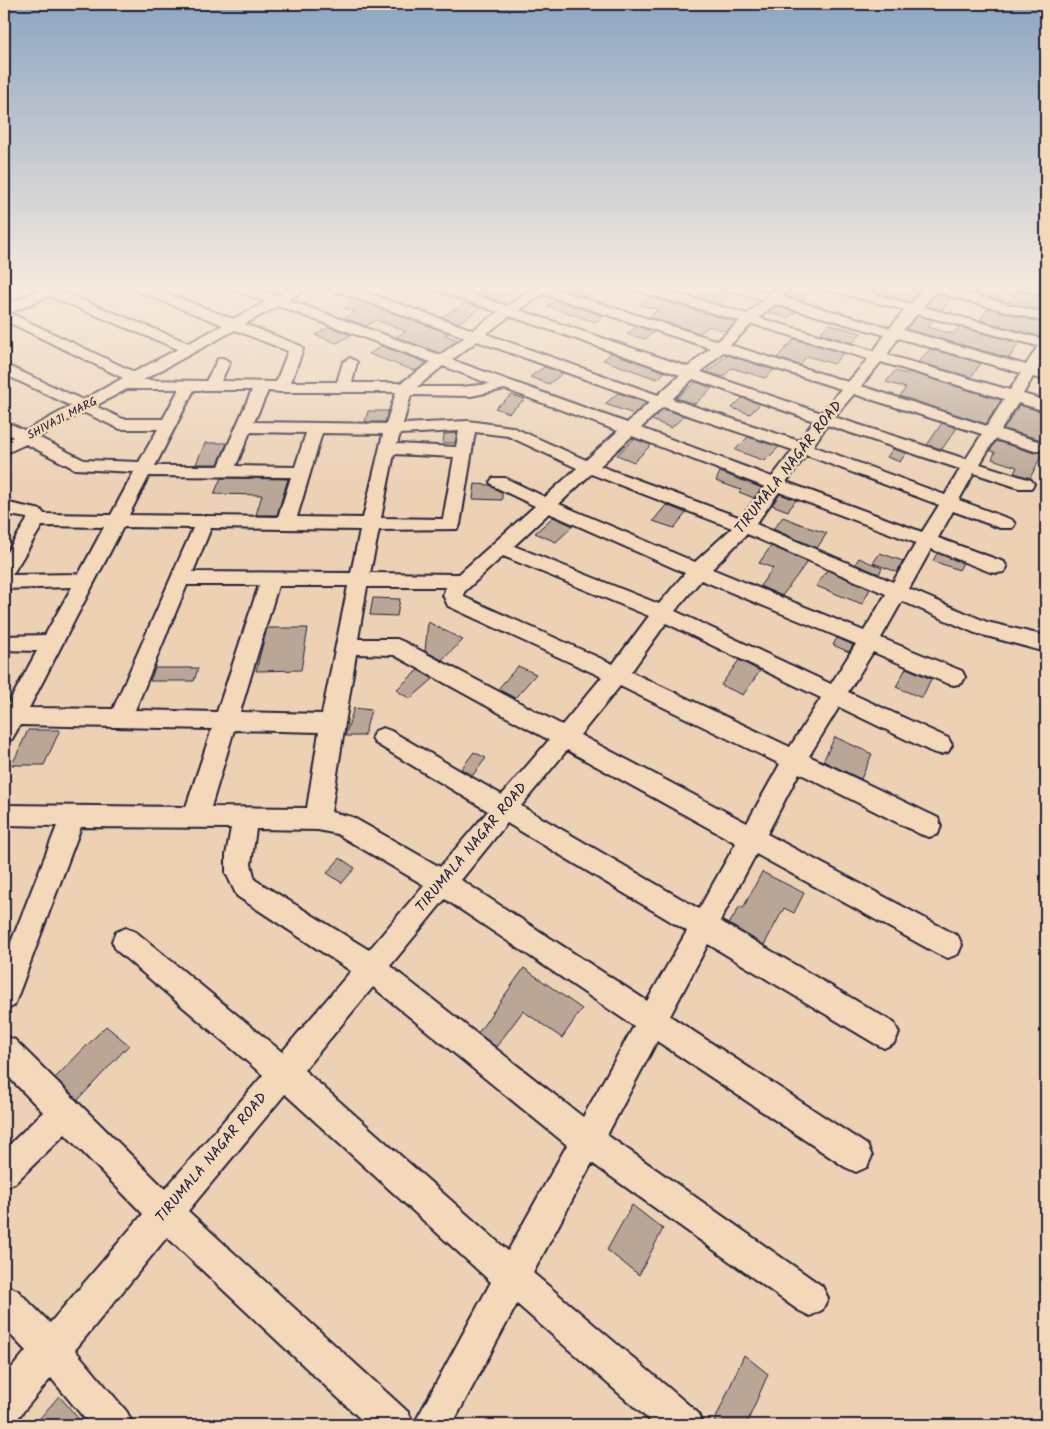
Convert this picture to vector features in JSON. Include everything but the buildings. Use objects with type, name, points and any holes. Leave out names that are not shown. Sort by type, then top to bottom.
[{"type":"street","points":[[77,353],[131,381],[211,386],[405,388],[412,391],[470,392],[482,392],[506,384]]},
{"type":"street","name":"SHIVAJI MARG","points":[[4,449],[183,353]]},
{"type":"street","points":[[281,387],[295,353]]},
{"type":"street","points":[[420,353],[776,484],[925,542],[997,567]]},
{"type":"street","points":[[318,819],[332,723],[346,646],[392,429],[405,388],[451,353]]},
{"type":"street","points":[[526,353],[661,401],[804,448],[1006,524]]},
{"type":"street","points":[[629,353],[1025,484]]},
{"type":"street","points":[[714,353],[590,468],[455,589],[452,595],[456,601],[617,675],[929,826]]},
{"type":"street","points":[[742,353],[1035,446]]},
{"type":"street","points":[[871,353],[1046,406]]},
{"type":"street","points":[[963,353],[1046,376]]},
{"type":"street","points":[[432,1425],[514,1279],[794,760],[869,641],[970,466],[1041,353]]},
{"type":"street","name":"TIRUMALA NAGAR ROAD","points":[[4,1406],[282,1071],[617,675],[662,614],[698,571],[745,526],[804,448],[824,418],[879,355]]},
{"type":"street","points":[[211,386],[223,362]]},
{"type":"street","points":[[343,387],[350,362]]},
{"type":"street","points":[[4,368],[120,424],[168,424]]},
{"type":"street","points":[[8,724],[189,385]]},
{"type":"street","points":[[225,472],[262,386]]},
{"type":"street","points":[[955,438],[965,423]]},
{"type":"street","points":[[4,426],[81,466],[138,467],[144,471],[302,472]]},
{"type":"street","points":[[244,427],[392,429],[468,426],[512,432],[590,468],[745,526],[982,628],[1046,644]]},
{"type":"street","points":[[36,520],[451,525],[468,426]]},
{"type":"street","points":[[286,522],[315,428]]},
{"type":"street","points":[[387,449],[463,452]]},
{"type":"street","points":[[499,482],[698,571],[954,677]]},
{"type":"street","points":[[4,508],[27,511],[35,514],[36,520],[4,572]]},
{"type":"street","points":[[120,718],[205,521]]},
{"type":"street","points":[[501,548],[662,614],[940,745]]},
{"type":"street","points":[[180,578],[464,581]]},
{"type":"street","points":[[195,818],[270,578]]},
{"type":"street","points":[[4,582],[84,580]]},
{"type":"street","points":[[4,643],[50,643]]},
{"type":"street","points":[[346,646],[397,646],[948,945]]},
{"type":"street","points":[[8,724],[120,718],[332,723]]},
{"type":"street","points":[[383,737],[884,1033]]},
{"type":"street","points":[[4,816],[318,819],[343,825],[442,882],[652,1023],[856,1156]]},
{"type":"street","points":[[4,996],[73,816]]},
{"type":"street","points":[[245,818],[237,870],[239,881],[246,888],[370,967],[588,1141],[810,1298]]},
{"type":"street","points":[[126,941],[282,1071],[514,1279],[684,1425]]},
{"type":"street","points":[[4,1051],[164,1212],[395,1425]]},
{"type":"street","points":[[4,1172],[65,1112]]},
{"type":"street","points":[[4,1303],[51,1350],[114,1425]]}]
